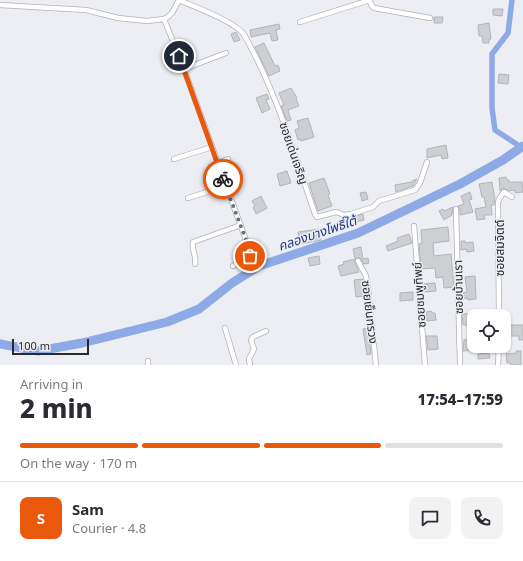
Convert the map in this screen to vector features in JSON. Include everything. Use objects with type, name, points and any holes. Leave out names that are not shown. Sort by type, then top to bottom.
[{"type":"street","points":[[0,5],[86,10],[118,18],[147,21],[164,19],[172,12],[179,0]]},
{"type":"street","name":"ซอยเด่นเจริญ","points":[[179,0],[223,20],[243,32],[280,116],[317,217],[336,212],[344,215],[351,214],[373,207],[379,202],[415,190],[420,183],[427,162]]},
{"type":"street","points":[[300,22],[370,0],[374,8],[430,18]]},
{"type":"street","points":[[164,19],[184,68],[251,254],[248,258],[233,266]]},
{"type":"street","points":[[184,68],[226,53]]},
{"type":"street","points":[[174,159],[212,147]]},
{"type":"street","points":[[218,163],[228,159]]},
{"type":"street","points":[[188,198],[226,186]]},
{"type":"street","name":"ซอยสมจิตต์","points":[[499,309],[498,203],[504,192],[512,197]]},
{"type":"street","name":"ซอยบ้านเรา","points":[[456,209],[460,365]]},
{"type":"street","points":[[195,264],[196,259],[192,248],[193,242],[241,225]]},
{"type":"street","name":"ซอยชมพูทิพย์","points":[[414,226],[425,365]]},
{"type":"street","name":"ซอยเย็นทรวง","points":[[358,261],[366,276],[376,365]]},
{"type":"street","points":[[225,328],[236,365]]},
{"type":"street","points":[[250,365],[250,359],[254,349],[251,340],[253,337],[266,331]]},
{"type":"street","points":[[498,365],[499,353]]},
{"type":"building","points":[[493,9],[503,9],[502,16],[493,15]]},
{"type":"building","points":[[434,17],[443,17],[442,23],[434,23]]},
{"type":"building","points":[[489,23],[491,39],[489,39],[489,43],[483,43],[482,36],[479,36],[478,25]]},
{"type":"building","points":[[279,24],[280,29],[276,30],[278,40],[272,41],[270,33],[251,37],[250,30]]},
{"type":"building","points":[[236,32],[240,40],[234,42],[231,34]]},
{"type":"building","points":[[264,43],[275,66],[278,65],[280,71],[269,76],[255,47]]},
{"type":"building","points":[[499,74],[509,75],[508,84],[498,83]]},
{"type":"building","points":[[291,88],[297,98],[296,99],[299,106],[288,110],[291,120],[287,121],[281,106],[284,105],[279,93]]},
{"type":"building","points":[[267,94],[269,99],[266,100],[270,109],[262,113],[256,98]]},
{"type":"building","points":[[308,118],[314,137],[301,141],[300,139],[298,140],[295,130],[299,128],[297,121]]},
{"type":"building","points":[[446,145],[448,158],[442,159],[441,155],[427,158],[427,149]]},
{"type":"building","points":[[287,171],[291,183],[280,186],[277,174]]},
{"type":"building","points":[[506,177],[509,182],[522,182],[523,192],[515,193],[515,190],[509,191],[504,188],[500,191],[499,178]]},
{"type":"building","points":[[324,178],[330,194],[328,195],[332,206],[318,211],[309,183]]},
{"type":"building","points":[[417,179],[413,186],[396,192],[395,185],[412,182]]},
{"type":"building","points":[[492,182],[495,200],[494,205],[491,205],[492,215],[484,215],[485,219],[477,220],[475,209],[486,207],[479,184]]},
{"type":"building","points":[[366,192],[368,199],[362,201],[360,193]]},
{"type":"building","points":[[470,192],[472,199],[469,200],[473,212],[460,215],[460,209],[458,206],[464,204],[461,196]]},
{"type":"building","points":[[261,196],[267,208],[256,214],[253,207],[255,206],[252,201]]},
{"type":"building","points":[[453,207],[452,215],[444,220],[439,211],[443,209],[444,211]]},
{"type":"building","points":[[363,214],[364,220],[355,222],[354,217]]},
{"type":"building","points":[[351,220],[352,226],[343,228],[342,222]]},
{"type":"building","points":[[448,227],[449,241],[433,243],[434,256],[451,254],[454,287],[444,288],[443,277],[436,278],[435,268],[421,269],[419,244],[422,243],[421,230]]},
{"type":"building","points":[[319,229],[321,240],[302,244],[298,232]]},
{"type":"building","points":[[409,234],[412,243],[388,251],[386,246],[398,241],[397,238]]},
{"type":"building","points":[[461,241],[465,241],[466,243],[473,242],[474,251],[467,252],[466,249],[461,250]]},
{"type":"building","points":[[361,247],[363,259],[368,258],[369,263],[364,264],[360,258],[357,258],[354,261],[359,272],[341,276],[338,266],[344,264],[343,262],[355,259],[353,249]]},
{"type":"building","points":[[319,256],[320,264],[310,266],[308,258]]},
{"type":"building","points":[[475,276],[476,299],[462,299],[462,293],[467,292],[465,277]]},
{"type":"building","points":[[363,279],[365,296],[356,297],[354,280]]},
{"type":"building","points":[[435,283],[436,291],[424,292],[423,284]]},
{"type":"building","points":[[413,292],[413,300],[400,301],[400,293]]},
{"type":"building","points":[[431,311],[432,313],[435,313],[436,320],[427,321],[426,312]]},
{"type":"building","points":[[462,314],[467,314],[467,325],[463,325]]},
{"type":"building","points":[[511,325],[523,325],[523,340],[519,340],[519,336],[511,336]]},
{"type":"building","points":[[368,328],[371,354],[367,355],[363,329]]},
{"type":"building","points":[[426,336],[437,336],[438,349],[428,350]]},
{"type":"building","points":[[467,339],[467,351],[463,351],[464,340]]},
{"type":"building","points":[[516,351],[521,351],[521,365],[511,365],[510,363],[507,363],[506,354],[517,353]]},
{"type":"building","points":[[489,353],[490,358],[478,359],[478,354]]},
{"type":"waterway","points":[[512,0],[508,33],[492,54],[492,108],[495,130],[521,147]]},
{"type":"waterway","name":"คลองบางโพธิ์ใต้","points":[[0,344],[38,351],[82,343],[167,322],[199,309],[232,283],[259,266],[358,233],[460,184],[503,160],[523,146]]},
{"type":"way so far","points":[[223,179],[248,245],[251,254],[250,256]]},
{"type":"route","points":[[179,56],[223,179]]}]
